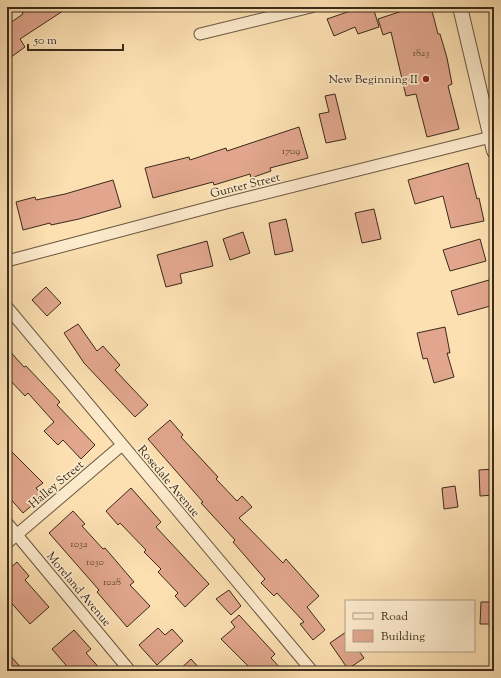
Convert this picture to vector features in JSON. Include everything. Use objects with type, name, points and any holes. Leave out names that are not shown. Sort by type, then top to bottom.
[{"type":"street","points":[[200,34],[311,7]]},
{"type":"street","points":[[460,7],[492,144]]},
{"type":"street","name":"Gunter Street","points":[[7,261],[226,203],[492,144]]},
{"type":"street","name":"Rosedale Avenue","points":[[7,307],[312,671]]},
{"type":"street","name":"Halley Street","points":[[7,543],[122,445]]},
{"type":"street","name":"Moreland Avenue","points":[[7,523],[130,671]]},
{"type":"building","points":[[19,7],[69,7],[20,39],[25,47],[7,60],[7,25],[23,14]]},
{"type":"building","points":[[362,7],[373,7],[379,27],[358,34],[355,27],[334,36],[327,19]]},
{"type":"building","points":[[401,7],[431,7],[438,34],[440,34],[447,58],[452,84],[448,86],[459,129],[427,137],[416,94],[406,96],[391,32],[383,35],[378,19],[402,11]]},
{"type":"building","points":[[335,94],[346,139],[326,143],[319,114],[329,112],[325,96]]},
{"type":"building","points":[[299,127],[308,158],[270,168],[271,171],[251,178],[250,174],[214,185],[213,182],[153,198],[145,168],[189,157],[190,160],[226,148],[227,151]]},
{"type":"building","points":[[468,163],[477,199],[479,198],[484,221],[451,228],[443,196],[415,204],[408,180]]},
{"type":"building","points":[[113,180],[121,207],[79,219],[51,225],[50,223],[23,230],[16,202],[35,197],[36,200],[65,194]]},
{"type":"building","points":[[374,209],[381,239],[362,243],[355,213]]},
{"type":"building","points":[[286,219],[293,251],[275,255],[269,223]]},
{"type":"building","points":[[243,232],[250,253],[230,260],[223,239]]},
{"type":"building","points":[[480,239],[486,261],[450,271],[443,250]]},
{"type":"building","points":[[207,241],[213,266],[180,274],[182,283],[166,287],[157,255]]},
{"type":"building","points":[[489,280],[494,305],[458,315],[451,291]]},
{"type":"building","points":[[46,287],[61,303],[47,316],[32,300]]},
{"type":"building","points":[[78,324],[97,351],[103,346],[120,365],[115,370],[148,405],[135,417],[84,363],[64,333]]},
{"type":"building","points":[[445,327],[450,353],[447,353],[454,377],[434,383],[427,358],[423,359],[417,333]]},
{"type":"building","points":[[7,348],[60,402],[57,405],[95,445],[81,459],[63,440],[58,445],[44,431],[54,422],[28,393],[25,396],[7,377]]},
{"type":"building","points":[[170,420],[183,435],[181,437],[218,477],[216,479],[237,501],[242,496],[252,507],[239,518],[283,563],[286,559],[319,596],[307,607],[325,630],[313,640],[300,624],[304,622],[277,593],[274,596],[261,583],[265,579],[233,542],[235,540],[201,503],[203,502],[148,439]]},
{"type":"building","points":[[7,447],[43,483],[36,488],[43,496],[23,513],[7,495]]},
{"type":"building","points":[[494,469],[494,495],[480,496],[479,470]]},
{"type":"building","points":[[455,486],[458,507],[444,509],[442,488]]},
{"type":"building","points":[[131,488],[161,522],[156,527],[209,584],[185,607],[175,596],[178,593],[158,572],[161,569],[144,552],[146,550],[120,523],[118,525],[106,511]]},
{"type":"building","points":[[73,511],[85,524],[82,526],[103,549],[105,548],[134,582],[130,585],[150,606],[127,627],[97,592],[99,590],[49,533]]},
{"type":"building","points":[[17,562],[29,576],[25,580],[49,607],[30,624],[7,598],[7,571]]},
{"type":"building","points":[[229,590],[241,606],[231,615],[216,599]]},
{"type":"building","points":[[481,602],[494,602],[494,624],[480,624]]},
{"type":"building","points":[[239,615],[275,654],[271,658],[283,671],[253,671],[221,639],[235,627],[231,622]]},
{"type":"building","points":[[158,628],[165,635],[172,629],[183,641],[157,665],[139,645]]},
{"type":"building","points":[[74,630],[91,649],[86,653],[102,671],[71,671],[52,649]]},
{"type":"building","points":[[345,633],[345,652],[360,652],[364,658],[348,669],[330,643]]},
{"type":"building","points":[[7,652],[24,671],[7,671]]},
{"type":"building","points":[[191,659],[202,671],[178,671]]},
{"type":"place","name":"New Beginning II","points":[[426,79]]}]
